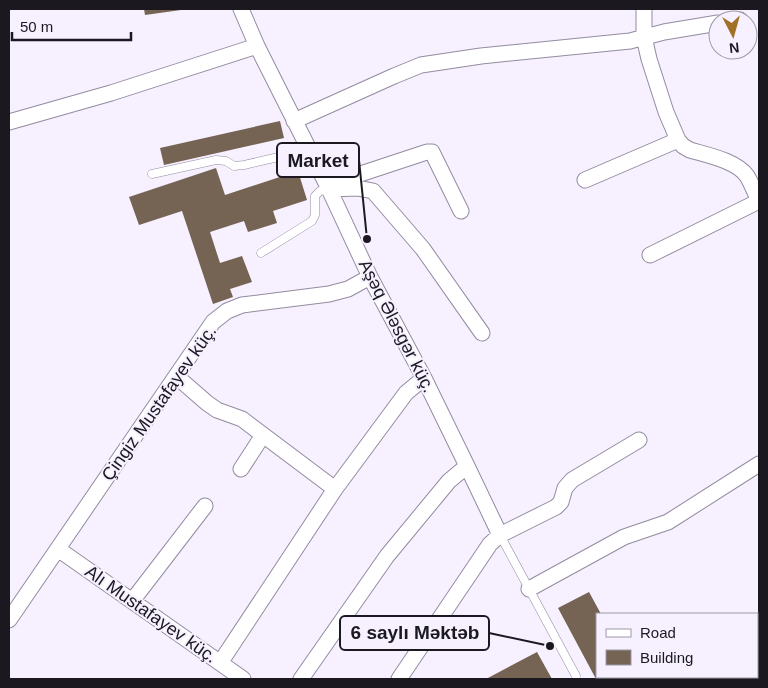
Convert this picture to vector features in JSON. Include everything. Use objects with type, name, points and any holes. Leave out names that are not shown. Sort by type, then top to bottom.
[{"type":"street","name":"Aşəq Ələsgər küç.","points":[[241,9],[257,46],[328,187],[370,277],[424,378],[500,535]]},
{"type":"street","points":[[644,9],[644,37],[649,59],[666,112],[678,140],[690,150],[740,168],[747,176],[759,201],[650,255]]},
{"type":"street","points":[[294,121],[421,65],[482,56],[630,41],[674,30],[708,25]]},
{"type":"street","points":[[9,122],[111,93],[257,46]]},
{"type":"street","points":[[585,180],[678,140]]},
{"type":"street","points":[[328,187],[426,152],[432,152],[461,211]]},
{"type":"street","points":[[328,187],[357,188],[374,191],[424,248],[482,332]]},
{"type":"street","name":"Çingiz Mustafayev küç.","points":[[9,620],[214,322],[227,311],[242,305],[329,294],[348,289],[370,277]]},
{"type":"street","points":[[176,376],[207,403],[217,410],[242,419],[335,488]]},
{"type":"street","points":[[220,664],[335,488],[406,393],[424,378]]},
{"type":"street","points":[[241,469],[263,435]]},
{"type":"street","points":[[405,677],[490,544],[500,535],[556,507],[561,502],[565,488],[572,480],[639,440]]},
{"type":"street","points":[[529,589],[624,537],[668,522],[759,464]]},
{"type":"street","points":[[302,679],[387,556],[449,481],[467,466]]},
{"type":"street","points":[[132,601],[205,506]]},
{"type":"street","name":"Alı Mustafayev küç.","points":[[58,549],[244,679]]},
{"type":"lane","points":[[152,174],[216,160],[226,161],[234,166],[244,166],[309,150]]},
{"type":"lane","points":[[261,252],[312,221],[315,215],[315,196],[328,187]]},
{"type":"lane","points":[[500,535],[576,676]]},
{"type":"building","points":[[144,9],[181,9],[181,10],[145,15]]},
{"type":"building","points":[[280,121],[284,138],[164,165],[160,148]]},
{"type":"building","points":[[216,168],[225,195],[298,171],[307,200],[273,211],[277,223],[248,232],[244,221],[210,232],[220,263],[242,256],[252,282],[230,289],[233,297],[213,304],[182,211],[139,225],[129,197]]},
{"type":"building","points":[[589,592],[600,613],[596,613],[596,678],[636,679],[596,679],[558,608]]},
{"type":"building","points":[[537,652],[552,679],[486,679]]},
{"type":"place","name":"Market","points":[[367,239]]},
{"type":"place","name":"6 saylı Məktəb","points":[[550,646]]}]
